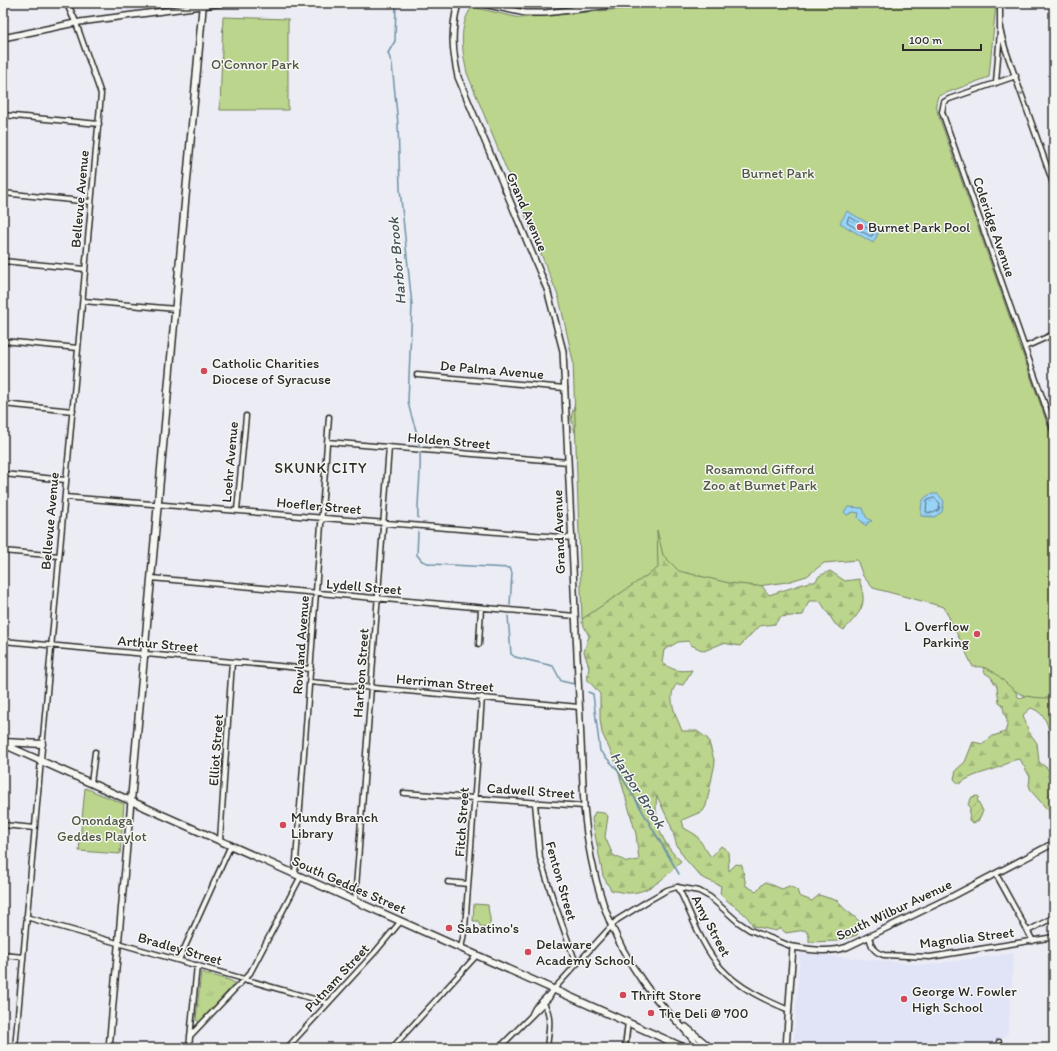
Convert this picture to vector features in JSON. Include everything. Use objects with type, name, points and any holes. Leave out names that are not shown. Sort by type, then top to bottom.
[{"type":"main road","points":[[131,801],[203,4]]},
{"type":"main road","points":[[3,743],[42,744]]},
{"type":"main road","name":"South Geddes Street","points":[[3,743],[685,1048]]},
{"type":"street","name":"Bellevue Avenue","points":[[15,1048],[101,94],[100,86],[67,3]]},
{"type":"street","points":[[3,38],[76,23],[203,4],[224,3]]},
{"type":"street","name":"Grand Avenue","points":[[458,3],[452,34],[453,53],[458,77],[547,289],[563,352],[584,806],[592,866],[611,926],[645,985],[682,1025],[700,1048]]},
{"type":"street","points":[[479,3],[525,13],[545,13],[628,3]]},
{"type":"street","points":[[575,3],[576,9]]},
{"type":"street","points":[[996,83],[1000,28],[1000,3]]},
{"type":"street","points":[[1000,28],[1054,186]]},
{"type":"street","name":"Coleridge Avenue","points":[[1016,76],[949,99],[944,102],[942,112],[1054,431]]},
{"type":"street","points":[[3,116],[99,124]]},
{"type":"street","points":[[3,193],[92,202]]},
{"type":"street","points":[[3,261],[85,269]]},
{"type":"street","points":[[82,301],[176,309]]},
{"type":"street","points":[[1025,347],[1054,334]]},
{"type":"street","points":[[3,341],[78,348]]},
{"type":"street","name":"De Palma Avenue","points":[[417,375],[565,388]]},
{"type":"street","points":[[3,404],[73,411]]},
{"type":"street","name":"Loehr Avenue","points":[[237,510],[246,416]]},
{"type":"street","name":"Rowland Avenue","points":[[190,1036],[250,973],[298,875],[329,417]]},
{"type":"street","name":"Holden Street","points":[[327,442],[568,462]]},
{"type":"street","name":"Hartson Street","points":[[355,901],[389,447]]},
{"type":"street","points":[[3,474],[66,480]]},
{"type":"street","name":"Hoefler Street","points":[[65,497],[572,538]]},
{"type":"street","points":[[3,551],[59,556]]},
{"type":"street","name":"Lydell Street","points":[[151,578],[575,616]]},
{"type":"street","points":[[479,644],[482,608]]},
{"type":"street","name":"Arthur Street","points":[[3,641],[311,669]]},
{"type":"street","name":"Elliot Street","points":[[220,840],[232,662]]},
{"type":"street","name":"Herriman Street","points":[[310,682],[579,707]]},
{"type":"street","name":"Fitch Street","points":[[461,948],[465,928],[482,698]]},
{"type":"street","points":[[91,783],[95,752]]},
{"type":"street","name":"Cadwell Street","points":[[404,793],[584,806]]},
{"type":"street","points":[[108,1048],[131,801]]},
{"type":"street","name":"Fenton Street","points":[[535,803],[540,858],[552,899],[574,958],[578,963]]},
{"type":"street","points":[[3,825],[35,828]]},
{"type":"street","name":"South Wilbur Avenue","points":[[678,887],[699,891],[710,897],[738,922],[750,930],[793,947],[823,951],[836,950],[869,937],[996,874],[1054,843]]},
{"type":"street","points":[[180,960],[231,845]]},
{"type":"street","points":[[996,874],[1033,941]]},
{"type":"street","points":[[448,882],[468,884]]},
{"type":"street","points":[[532,1014],[538,1004],[554,989],[611,926],[646,902],[667,890],[678,887]]},
{"type":"street","name":"Amy Street","points":[[678,887],[712,957],[721,969],[748,990],[789,1010]]},
{"type":"street","name":"Bradley Street","points":[[26,917],[328,1003]]},
{"type":"street","points":[[1028,931],[1054,918]]},
{"type":"street","name":"Putnam Street","points":[[287,1048],[376,951],[401,921]]},
{"type":"street","name":"Magnolia Street","points":[[869,937],[873,949],[877,953],[884,955],[930,957],[1054,938]]},
{"type":"street","points":[[786,1048],[793,947]]},
{"type":"street","points":[[3,955],[23,957]]},
{"type":"street","points":[[392,1048],[477,955]]},
{"type":"street","points":[[189,1048],[197,966]]},
{"type":"street","points":[[499,1048],[532,1014],[544,1004],[554,989]]},
{"type":"street","points":[[544,1004],[548,1009],[549,1016],[547,1048]]},
{"type":"street","points":[[626,1048],[628,1022]]},
{"type":"street","points":[[682,1025],[711,1048]]},
{"type":"street","points":[[998,1048],[999,1042]]},
{"type":"street","points":[[3,1047],[15,1048]]},
{"type":"shaded area","points":[[123,3],[173,3],[122,11]]},
{"type":"shaded area","name":"George W. Fowler High School","points":[[800,953],[926,965],[1014,953],[1008,1033],[994,1048],[793,1048]]},
{"type":"green space","name":"Burnet Park","points":[[691,3],[996,3],[989,77],[938,96],[936,103],[938,114],[1054,443],[1054,698],[1023,695],[1010,687],[994,672],[981,667],[973,667],[944,607],[873,588],[863,576],[857,560],[824,563],[807,576],[787,582],[758,586],[729,583],[679,571],[663,555],[657,530],[658,568],[582,619],[573,361],[559,298],[467,73],[462,39],[463,30],[472,7],[520,18]]},
{"type":"green space","name":"O'Connor Park","points":[[223,17],[288,19],[288,110],[220,110]]},
{"type":"green space","points":[[576,346],[769,595],[809,582],[815,582],[819,576],[830,571],[845,581],[859,579],[863,596],[862,607],[844,630],[835,624],[820,601],[809,601],[803,615],[780,617],[775,624],[759,626],[740,646],[723,643],[704,651],[691,645],[688,641],[678,642],[664,650],[662,662],[676,670],[692,670],[683,685],[677,684],[674,689],[672,694],[673,707],[682,731],[697,731],[708,739],[715,763],[706,806],[703,811],[682,820],[684,828],[696,835],[711,857],[721,846],[728,851],[729,871],[736,864],[742,865],[746,886],[756,891],[765,882],[782,889],[789,886],[797,890],[799,896],[812,901],[819,895],[838,901],[860,922],[857,935],[838,941],[809,942],[809,936],[805,930],[786,933],[780,928],[776,931],[753,926],[742,912],[720,894],[721,886],[701,877],[686,860],[677,846],[671,826],[657,796],[656,814],[660,832],[674,855],[681,861],[651,887],[637,892],[627,893],[611,890],[603,876],[592,819],[595,812],[604,813],[608,816],[605,837],[613,855],[627,862],[639,860],[636,834],[616,763],[602,733],[600,719],[600,694],[587,679],[589,667],[584,652],[589,636],[582,622],[585,597],[576,436],[571,418],[578,390]]},
{"type":"green space","points":[[981,662],[1008,676],[1018,697],[1021,698],[1035,691],[1054,695],[1054,744],[1050,740],[1048,725],[1040,713],[1031,708],[1023,715],[1029,732],[1037,743],[1039,762],[1047,768],[1054,779],[1054,817],[1031,791],[1029,785],[1030,777],[1020,759],[974,776],[959,784],[954,779],[956,770],[965,762],[973,742],[983,744],[993,736],[1005,732],[1007,727],[1007,720],[1003,705],[999,702],[997,687],[991,677],[985,673]]},
{"type":"green space","name":"Onondaga Geddes Playlot","points":[[85,788],[124,804],[120,854],[79,851]]},
{"type":"green space","points":[[972,797],[979,797],[977,799],[983,811],[978,821],[973,823],[969,820],[970,807],[968,804]]},
{"type":"green space","points":[[474,904],[488,905],[490,924],[486,927],[480,926],[478,921],[473,921]]},
{"type":"green space","points":[[201,972],[235,983],[199,1023],[196,1019]]},
{"type":"water","name":"Burnet Park Pool","points":[[847,211],[880,230],[873,243],[840,223]]},
{"type":"water","points":[[933,494],[938,494],[944,501],[942,512],[934,517],[921,516],[922,502],[926,497]]},
{"type":"water","points":[[848,507],[863,508],[866,517],[872,521],[868,522],[866,526],[858,518],[859,513],[853,512],[847,515],[844,512]]},
{"type":"waterway","name":"Harbor Brook","points":[[396,3],[395,41],[388,53],[392,64],[398,124],[400,189],[412,305],[408,401],[420,451],[418,518]]},
{"type":"waterway","name":"Harbor Brook","points":[[418,532],[417,555],[422,561],[431,564],[510,568],[512,573],[510,605]]},
{"type":"waterway","name":"Harbor Brook","points":[[508,616],[511,654],[515,657],[553,666],[561,681],[574,684]]},
{"type":"waterway","name":"Harbor Brook","points":[[588,692],[593,694],[600,751],[616,768],[679,874]]},
{"type":"place","name":"Burnet Park Pool","points":[[860,227]]},
{"type":"place","name":"Catholic Charities Diocese of Syracuse","points":[[204,371]]},
{"type":"place","name":"L Overflow Parking","points":[[977,634]]},
{"type":"place","name":"Mundy Branch Library","points":[[283,825]]},
{"type":"place","name":"Sabatino's","points":[[449,928]]},
{"type":"place","name":"Delaware Academy School","points":[[528,952]]},
{"type":"place","name":"Thrift Store","points":[[623,995]]},
{"type":"place","name":"George W. Fowler High School","points":[[904,999]]},
{"type":"place","name":"The Deli @ 700","points":[[651,1013]]},
{"type":"district","name":"SKUNK CITY","points":[[321,468]]},
{"type":"park label","name":"Rosamond Gifford Zoo at Burnet Park","points":[[760,478]]}]
